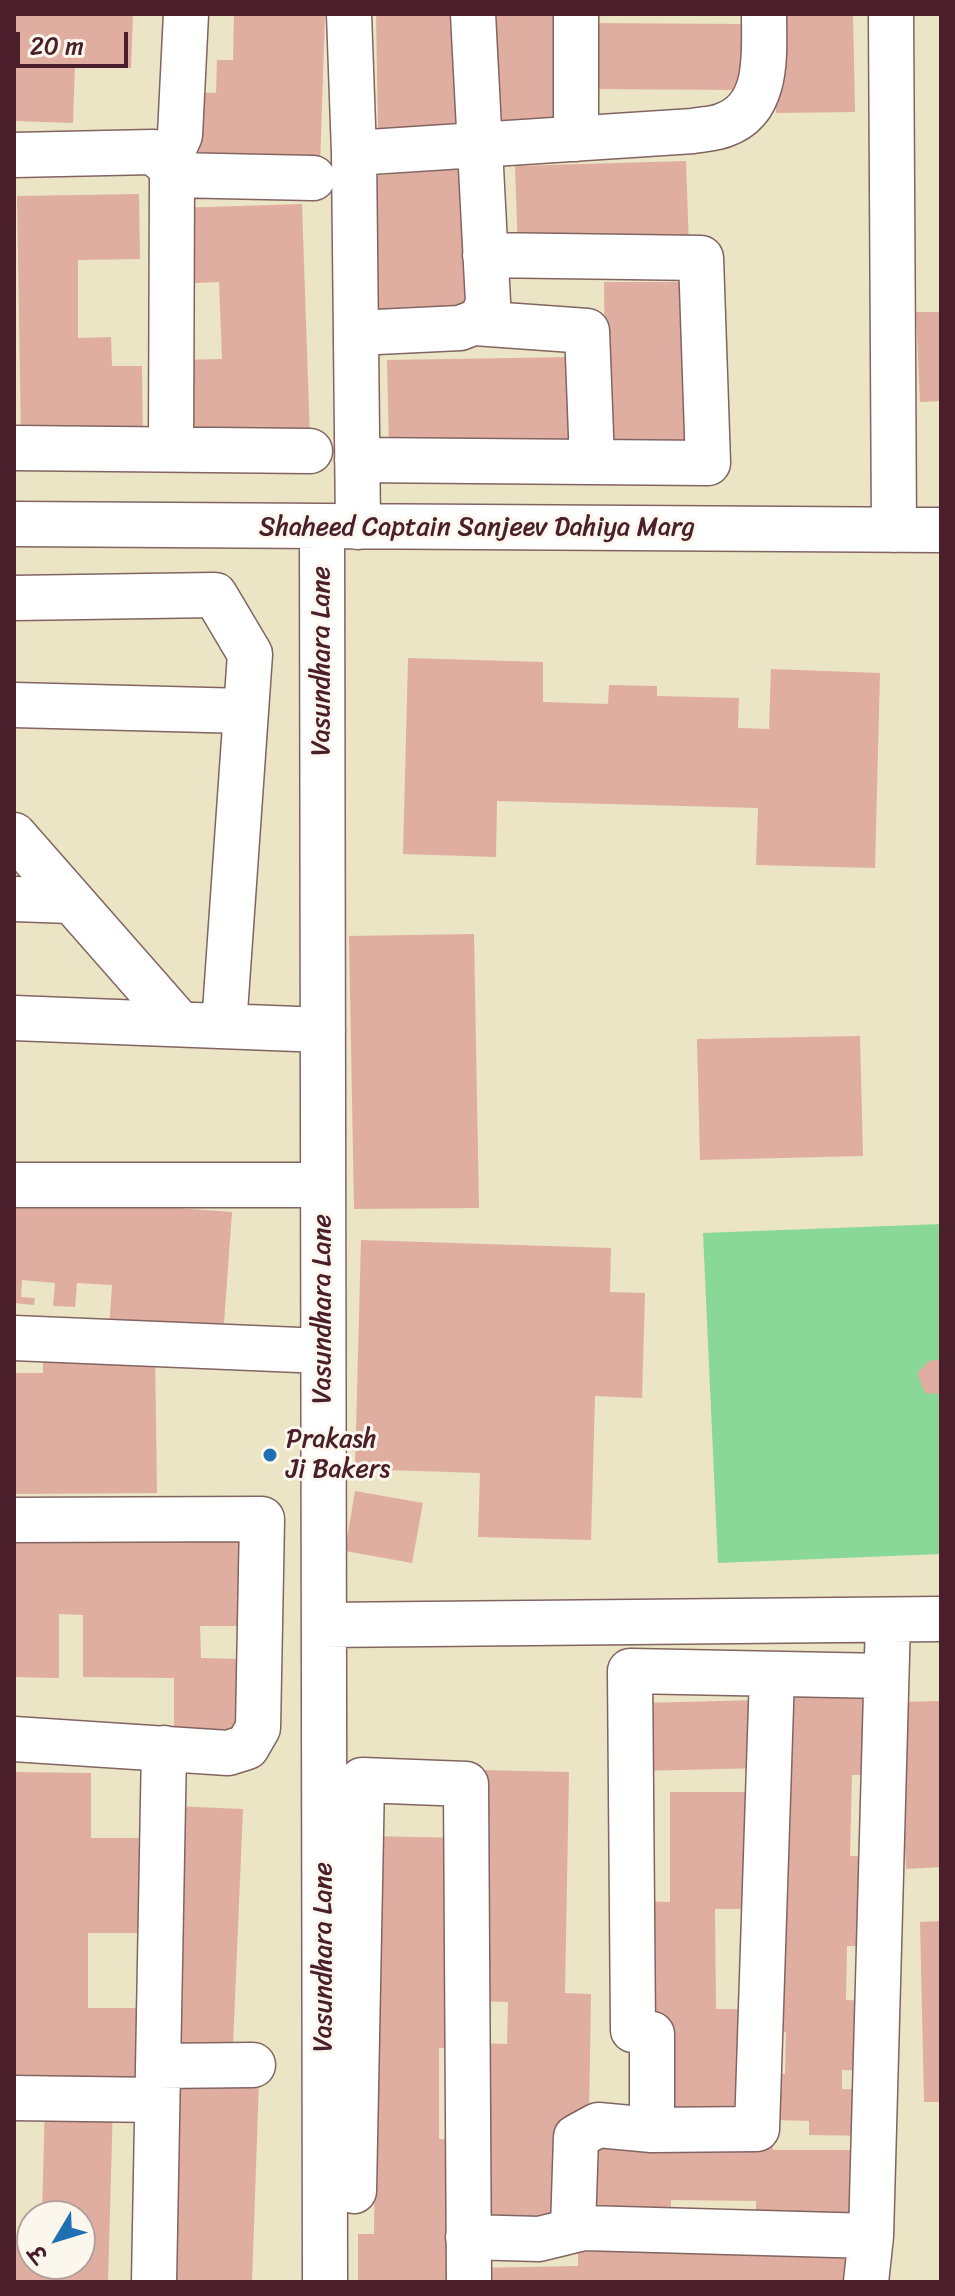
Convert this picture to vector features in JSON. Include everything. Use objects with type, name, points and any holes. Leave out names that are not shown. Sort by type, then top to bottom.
[{"type":"street","points":[[171,449],[166,166],[180,135],[186,14]]},
{"type":"street","name":"Vasundhara Lane","points":[[325,2282],[323,1030],[340,527],[357,460],[354,153],[349,14]]},
{"type":"street","points":[[356,333],[460,328],[475,323],[485,315],[488,302],[473,14]]},
{"type":"street","points":[[576,14],[576,139]]},
{"type":"street","points":[[354,153],[693,131],[725,125],[746,112],[760,88],[764,14]]},
{"type":"street","points":[[891,14],[894,530]]},
{"type":"street","points":[[14,155],[153,152],[166,166],[313,178]]},
{"type":"street","points":[[357,460],[708,463],[701,258],[485,255]]},
{"type":"street","points":[[475,323],[587,331],[592,461]]},
{"type":"street","points":[[14,448],[310,451]]},
{"type":"street","name":"Shaheed Captain Sanjeev Dahiya Marg","points":[[14,524],[941,530]]},
{"type":"street","points":[[14,598],[215,595],[250,654],[224,1026]]},
{"type":"street","points":[[14,705],[246,711]]},
{"type":"street","points":[[14,835],[180,1024]]},
{"type":"street","points":[[14,899],[71,901]]},
{"type":"street","points":[[14,1018],[323,1030]]},
{"type":"street","points":[[14,1185],[323,1185]]},
{"type":"street","points":[[14,1338],[323,1351]]},
{"type":"street","points":[[14,1520],[262,1519],[258,1728],[247,1747]]},
{"type":"street","points":[[324,1625],[941,1619]]},
{"type":"street","points":[[866,2282],[871,2236],[888,1620]]},
{"type":"street","points":[[652,2130],[652,2034],[633,2030],[630,1671],[885,1676]]},
{"type":"street","points":[[573,2229],[576,2137],[598,2125],[652,2130],[757,2129],[772,1675]]},
{"type":"street","points":[[14,1739],[228,1753],[247,1747],[324,1746]]},
{"type":"street","points":[[154,2282],[164,1748]]},
{"type":"street","points":[[352,2282],[362,1780],[466,1784],[469,2282]]},
{"type":"street","points":[[14,2098],[158,2083],[253,2065]]},
{"type":"street","points":[[468,2237],[539,2239],[573,2229],[871,2236]]},
{"type":"green space","points":[[941,1224],[941,1554],[718,1563],[703,1233]]},
{"type":"building","points":[[14,14],[133,14],[131,68],[75,65],[73,123],[14,121]]},
{"type":"building","points":[[234,14],[325,14],[320,167],[188,162],[190,92],[216,93],[217,60],[233,60]]},
{"type":"building","points":[[376,14],[460,14],[463,130],[378,132]]},
{"type":"building","points":[[486,14],[569,14],[572,130],[490,133]]},
{"type":"building","points":[[774,14],[853,14],[855,112],[776,113]]},
{"type":"building","points":[[586,23],[742,24],[742,90],[586,89]]},
{"type":"building","points":[[686,161],[689,247],[518,252],[515,166]]},
{"type":"building","points":[[470,168],[480,311],[379,318],[369,176]]},
{"type":"building","points":[[139,194],[140,259],[78,260],[78,338],[111,337],[112,366],[142,366],[143,439],[21,440],[17,196]]},
{"type":"building","points":[[302,204],[310,439],[182,444],[179,360],[222,359],[219,282],[176,284],[174,208]]},
{"type":"building","points":[[604,282],[700,282],[701,456],[606,456]]},
{"type":"building","points":[[916,312],[941,312],[941,401],[920,402]]},
{"type":"building","points":[[573,357],[574,443],[389,447],[387,360]]},
{"type":"building","points":[[408,658],[543,662],[543,702],[608,704],[609,685],[657,686],[657,696],[739,698],[738,728],[769,729],[771,669],[880,673],[875,868],[756,865],[758,808],[497,801],[496,857],[403,854]]},
{"type":"building","points":[[474,934],[479,1208],[354,1209],[349,936]]},
{"type":"building","points":[[860,1036],[863,1156],[700,1160],[697,1039]]},
{"type":"building","points":[[14,1196],[232,1212],[223,1337],[109,1329],[112,1285],[77,1283],[75,1307],[53,1306],[55,1283],[22,1280],[21,1297],[35,1298],[34,1305],[14,1303]]},
{"type":"building","points":[[361,1240],[611,1248],[610,1292],[645,1293],[642,1398],[595,1396],[591,1540],[478,1537],[480,1473],[355,1469]]},
{"type":"building","points":[[155,1352],[157,1493],[14,1494],[14,1373],[43,1373],[43,1353]]},
{"type":"building","points":[[941,1359],[941,1394],[925,1393],[917,1373],[929,1361]]},
{"type":"building","points":[[355,1491],[423,1503],[412,1563],[345,1551]]},
{"type":"building","points":[[14,1541],[238,1542],[238,1626],[200,1626],[201,1658],[239,1659],[238,1739],[174,1738],[174,1678],[83,1677],[83,1615],[59,1614],[59,1678],[14,1677]]},
{"type":"building","points":[[792,1686],[881,1688],[879,1775],[852,1775],[850,1856],[877,1857],[876,1946],[847,1946],[846,2000],[875,2001],[874,2071],[842,2070],[842,2089],[874,2090],[872,2136],[809,2135],[809,2121],[776,2120],[777,2074],[785,2074],[786,2032],[770,2032],[772,1898],[788,1898],[789,1856],[768,1855]]},
{"type":"building","points":[[761,1700],[763,1768],[640,1771],[639,1703]]},
{"type":"building","points":[[941,1701],[941,1867],[906,1869],[898,1702]]},
{"type":"building","points":[[480,1770],[569,1772],[565,1993],[591,1994],[589,2118],[571,2220],[472,2218],[475,2043],[507,2044],[508,2002],[476,2001]]},
{"type":"building","points":[[14,1772],[91,1773],[91,1838],[151,1838],[151,1933],[88,1933],[88,2008],[151,2008],[150,2089],[14,2088]]},
{"type":"building","points":[[670,1792],[752,1792],[753,1909],[715,1909],[716,2009],[754,2009],[754,2126],[674,2126],[673,2024],[642,2024],[641,1901],[670,1902]]},
{"type":"building","points":[[173,1806],[243,1809],[233,2046],[162,2043]]},
{"type":"building","points":[[370,1836],[463,1838],[461,2048],[439,2048],[439,2139],[460,2139],[452,2282],[358,2282],[358,2234],[374,2234]]},
{"type":"building","points":[[941,1921],[941,2102],[924,2102],[920,1922]]},
{"type":"building","points":[[172,2077],[259,2081],[252,2282],[165,2282]]},
{"type":"building","points":[[45,2101],[113,2104],[108,2282],[14,2282],[14,2244],[16,2280],[96,2280],[96,2200],[42,2200]]},
{"type":"building","points":[[773,2135],[773,2150],[858,2150],[857,2218],[756,2217],[756,2201],[671,2200],[671,2223],[582,2222],[583,2144]]},
{"type":"building","points":[[850,2248],[851,2282],[472,2282],[472,2268],[578,2266],[578,2252]]},
{"type":"place","name":"Prakash Ji Bakers","points":[[270,1455]]}]
